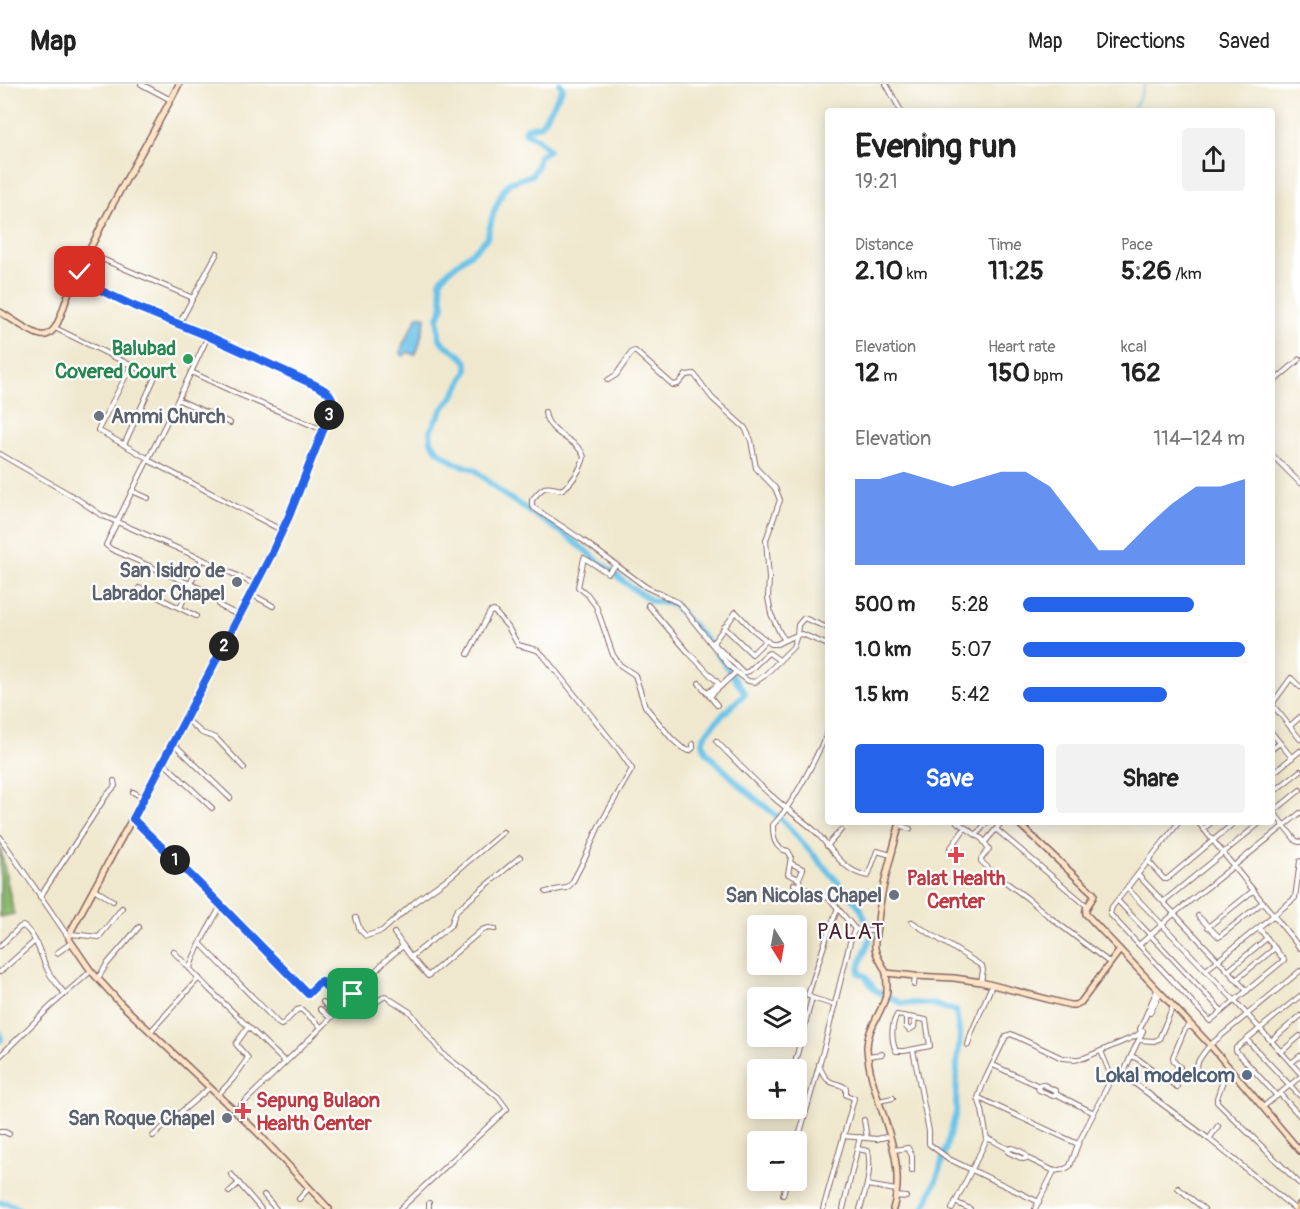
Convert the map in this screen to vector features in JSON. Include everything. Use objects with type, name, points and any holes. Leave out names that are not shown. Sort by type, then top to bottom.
[{"type":"main road","points":[[1296,1209],[1300,1204]]},
{"type":"street","points":[[141,84],[171,100]]},
{"type":"street","points":[[57,953],[70,938],[256,585],[283,531],[333,405],[329,393],[315,385],[208,336],[134,306],[83,282],[80,278],[80,272],[106,216],[179,84]]},
{"type":"street","points":[[886,84],[899,108]]},
{"type":"street","points":[[88,253],[193,298]]},
{"type":"street","points":[[179,325],[217,253]]},
{"type":"street","points":[[0,312],[36,334],[44,336],[51,334],[56,328],[73,284],[80,278]]},
{"type":"street","points":[[56,328],[155,377],[124,445]]},
{"type":"street","points":[[208,336],[179,400],[106,545],[213,594],[220,606],[240,616]]},
{"type":"street","points":[[608,380],[616,375],[634,351],[674,385],[686,375],[694,374],[712,398],[745,428],[751,440],[756,468],[775,488],[780,500],[766,540],[768,598],[771,614],[786,640]]},
{"type":"street","points":[[1275,380],[1300,359]]},
{"type":"street","points":[[131,366],[98,430],[149,460],[283,531]]},
{"type":"street","points":[[191,372],[324,430]]},
{"type":"street","points":[[179,400],[230,423]]},
{"type":"street","points":[[545,412],[549,423],[580,449],[584,457],[578,471],[566,488],[561,490],[553,487],[545,488],[533,498],[534,508],[581,539],[613,568],[653,592],[679,603],[735,674],[748,681],[759,680],[793,647],[798,625],[804,618],[825,627]]},
{"type":"street","points":[[0,453],[101,515],[256,585]]},
{"type":"street","points":[[1275,458],[1300,483]]},
{"type":"street","points":[[132,491],[148,498]]},
{"type":"street","points":[[613,568],[607,573],[584,558],[578,587],[596,606],[612,655],[620,665],[635,675],[645,706],[677,744],[689,751],[693,748],[693,744]]},
{"type":"street","points":[[180,608],[202,559]]},
{"type":"street","points":[[139,588],[196,616]]},
{"type":"street","points":[[251,594],[273,606]]},
{"type":"street","points":[[648,605],[720,685]]},
{"type":"street","points":[[468,654],[490,612],[494,611],[518,645],[537,650],[543,655],[633,769],[598,828],[572,883],[567,888],[546,892]]},
{"type":"street","points":[[712,643],[736,612],[771,644],[775,645],[802,634],[825,644]]},
{"type":"street","points":[[724,627],[752,654],[766,640]]},
{"type":"street","points":[[712,643],[744,673],[769,653],[779,660]]},
{"type":"street","points":[[709,694],[735,674]]},
{"type":"street","points":[[1275,700],[1291,678],[1300,687]]},
{"type":"street","points":[[699,683],[717,705]]},
{"type":"street","points":[[1275,708],[1299,736]]},
{"type":"street","points":[[1290,726],[1300,717]]},
{"type":"street","points":[[185,718],[202,733],[216,738],[244,768]]},
{"type":"street","points":[[1275,737],[1292,758]]},
{"type":"street","points":[[799,879],[788,874],[790,856],[788,851],[781,850],[777,845],[773,837],[773,825],[786,809],[825,738]]},
{"type":"street","points":[[716,741],[786,809],[816,832],[843,863],[866,876],[869,875],[877,851],[891,855]]},
{"type":"street","points":[[173,743],[230,798]]},
{"type":"street","points":[[1275,747],[1280,743]]},
{"type":"street","points":[[1275,772],[1300,751]]},
{"type":"street","points":[[163,762],[212,808]]},
{"type":"street","points":[[1275,791],[1300,771]]},
{"type":"street","points":[[40,897],[106,796],[115,786],[114,781]]},
{"type":"street","points":[[1275,810],[1300,790]]},
{"type":"street","points":[[133,792],[144,798]]},
{"type":"street","points":[[1138,945],[1174,913],[1300,813]]},
{"type":"street","points":[[1275,816],[1296,841],[1300,842]]},
{"type":"street","points":[[133,819],[308,994],[321,981],[342,1004]]},
{"type":"street","points":[[893,1209],[897,1179],[894,1150],[873,1078],[867,1046],[868,1038],[885,997],[886,973],[875,951],[872,931],[900,825]]},
{"type":"street","points":[[902,825],[910,829]]},
{"type":"street","points":[[961,825],[985,842],[989,849],[981,859],[992,872],[1110,963]]},
{"type":"street","points":[[976,835],[984,825]]},
{"type":"street","points":[[985,842],[1000,825]]},
{"type":"street","points":[[1020,825],[1094,894],[1087,906],[1086,914],[1210,1045],[1300,1151]]},
{"type":"street","points":[[1177,825],[1112,907],[1110,914],[1210,1021],[1284,960],[1258,928]]},
{"type":"street","points":[[1200,825],[1300,948]]},
{"type":"street","points":[[1203,829],[1208,825]]},
{"type":"street","points":[[1149,862],[1164,879],[1167,879],[1231,825]]},
{"type":"street","points":[[1164,901],[1257,825]]},
{"type":"street","points":[[950,849],[965,828]]},
{"type":"street","points":[[828,846],[841,830]]},
{"type":"street","points":[[997,830],[1087,906]]},
{"type":"street","points":[[356,918],[360,930],[366,936],[382,931],[503,832]]},
{"type":"street","points":[[0,837],[98,978],[121,1004],[257,1132],[329,1209]]},
{"type":"street","points":[[411,957],[451,925],[458,909],[520,856]]},
{"type":"street","points":[[1206,970],[1297,898],[1300,861]]},
{"type":"street","points":[[790,863],[803,869],[799,879],[800,886]]},
{"type":"street","points":[[1138,874],[1247,991]]},
{"type":"street","points":[[794,884],[828,897],[855,929],[872,931]]},
{"type":"street","points":[[94,889],[114,901]]},
{"type":"street","points":[[1128,889],[1248,1014],[1300,1075],[1263,1107]]},
{"type":"street","points":[[1208,927],[1254,890]]},
{"type":"street","points":[[1118,901],[1222,1011]]},
{"type":"street","points":[[1198,916],[1219,937],[1263,902]]},
{"type":"street","points":[[190,969],[221,905]]},
{"type":"street","points":[[70,938],[99,937],[122,908]]},
{"type":"street","points":[[835,1005],[808,995],[838,908]]},
{"type":"street","points":[[912,922],[982,966],[981,982]]},
{"type":"street","points":[[0,946],[23,926],[26,927],[49,973],[65,994]]},
{"type":"street","points":[[98,978],[139,927]]},
{"type":"street","points":[[394,933],[426,976],[429,976],[482,930],[495,929]]},
{"type":"street","points":[[800,1131],[855,929]]},
{"type":"street","points":[[1228,970],[1267,938]]},
{"type":"street","points":[[0,972],[34,941]]},
{"type":"street","points":[[201,944],[278,1023],[283,1024],[301,1009],[321,1027]]},
{"type":"street","points":[[235,1111],[386,960],[403,946]]},
{"type":"street","points":[[1237,979],[1275,948]]},
{"type":"street","points":[[173,951],[248,1028],[285,1062]]},
{"type":"street","points":[[886,973],[981,982],[1075,1005],[1086,996],[1120,951]]},
{"type":"street","points":[[0,1056],[92,970]]},
{"type":"street","points":[[1196,1074],[1196,1068],[1202,1055],[1210,1045],[1300,971]]},
{"type":"street","points":[[914,985],[915,976]]},
{"type":"street","points":[[150,1032],[199,978]]},
{"type":"street","points":[[968,1045],[992,985]]},
{"type":"street","points":[[952,1209],[987,1139],[978,1098],[1006,1036],[1011,1034],[1062,1058],[1074,1060],[1084,1058],[1132,1037],[1140,1029],[1159,991]]},
{"type":"street","points":[[1159,991],[1124,1077],[1209,1139],[1296,1209]]},
{"type":"street","points":[[353,994],[368,1008],[385,996],[410,1012],[442,1053],[498,1097],[507,1109],[400,1209]]},
{"type":"street","points":[[1300,996],[1236,1048],[1236,1051],[1300,1116]]},
{"type":"street","points":[[796,1059],[812,998]]},
{"type":"street","points":[[323,1002],[334,1014]]},
{"type":"street","points":[[1139,1040],[1159,1039],[1173,1006]]},
{"type":"street","points":[[321,1009],[330,1018]]},
{"type":"street","points":[[896,1016],[915,1018],[925,1019],[927,1022],[930,1043],[928,1047],[896,1051],[893,1044],[893,1032],[896,1016]]},
{"type":"street","points":[[1270,1041],[1300,1016]]},
{"type":"street","points":[[906,1017],[906,1027],[909,1030],[914,1027],[915,1018]]},
{"type":"street","points":[[1180,1066],[1174,1062],[1173,1057],[1184,1031],[1187,1027],[1191,1027]]},
{"type":"street","points":[[217,1096],[248,1058],[236,1044],[248,1028]]},
{"type":"street","points":[[1281,1052],[1300,1036]]},
{"type":"street","points":[[1246,1040],[1300,1096]]},
{"type":"street","points":[[913,1050],[930,1131],[929,1144],[945,1157],[1039,1202]]},
{"type":"street","points":[[987,1139],[1008,1149],[1017,1149],[1026,1154],[1028,1158],[1054,1171],[1070,1166],[1078,1144],[1111,1076],[1101,1051]]},
{"type":"street","points":[[868,1056],[882,1054]]},
{"type":"street","points":[[1131,1056],[1177,1087]]},
{"type":"street","points":[[1291,1063],[1300,1056]]},
{"type":"street","points":[[819,1064],[823,1074],[830,1082],[841,1084],[846,1088],[846,1095],[854,1098],[823,1209]]},
{"type":"street","points":[[993,1065],[1039,1086],[1041,1084],[1056,1091],[1056,1094],[1094,1113]]},
{"type":"street","points":[[1228,1066],[1217,1102],[1300,1184]]},
{"type":"street","points":[[153,1136],[209,1088]]},
{"type":"street","points":[[879,1101],[892,1098]]},
{"type":"street","points":[[978,1098],[1078,1144]]},
{"type":"street","points":[[864,1120],[867,1138]]},
{"type":"street","points":[[1209,1139],[1218,1126]]},
{"type":"street","points":[[0,1132],[9,1134]]},
{"type":"street","points":[[843,1136],[877,1139],[890,1136]]},
{"type":"street","points":[[843,1209],[860,1137]]},
{"type":"street","points":[[894,1150],[906,1147],[909,1149],[912,1156],[912,1170]]},
{"type":"street","points":[[858,1149],[869,1152],[867,1185],[860,1209]]},
{"type":"street","points":[[1035,1209],[1054,1171]]},
{"type":"street","points":[[231,1174],[261,1209]]},
{"type":"street","points":[[229,1192],[239,1183]]},
{"type":"street","points":[[867,1185],[906,1197]]},
{"type":"street","points":[[299,1199],[310,1187]]},
{"type":"street","points":[[1178,1188],[1204,1209]]},
{"type":"street","points":[[783,1195],[784,1191]]},
{"type":"street","points":[[264,1195],[276,1209]]},
{"type":"street","points":[[955,1202],[970,1209]]},
{"type":"street","points":[[429,1203],[429,1209]]},
{"type":"green space","points":[[0,846],[14,914],[0,917]]},
{"type":"water","points":[[418,316],[426,317],[418,349],[414,355],[409,352],[403,356],[402,346]]},
{"type":"waterway","points":[[560,84],[563,88],[541,125],[525,130],[549,150],[539,156],[532,175],[509,183],[494,211],[487,238],[446,273],[440,281],[443,306],[438,318],[439,337],[443,343],[467,362],[467,371],[430,431],[431,441],[438,451],[455,463],[474,469],[503,494],[566,535],[632,588],[652,601],[673,604],[713,648],[745,693],[705,735],[703,742],[705,750],[745,790],[784,822],[860,907],[871,933],[860,963],[859,973],[865,976],[875,990],[901,1003],[932,1004],[956,1011],[960,1037],[956,1113],[938,1175],[924,1209]]},
{"type":"waterway","points":[[1134,108],[1145,84]]},
{"type":"waterway","points":[[0,1033],[1,1040]]},
{"type":"waterway","points":[[0,1203],[7,1203],[19,1209]]},
{"type":"place","name":"Balubad Covered Court","points":[[188,359]]},
{"type":"place","name":"Ammi Church","points":[[99,416]]},
{"type":"place","name":"San Isidro de Labrador Chapel","points":[[237,582]]},
{"type":"place","name":"Palat Health Center","points":[[956,855]]},
{"type":"place","name":"San Nicolas Chapel","points":[[894,895]]},
{"type":"place","name":"Lokal modelcom","points":[[1247,1075]]},
{"type":"place","name":"Sepung Bulaon Health Center","points":[[243,1111]]},
{"type":"place","name":"San Roque Chapel","points":[[227,1118]]},
{"type":"district","name":"PALAT","points":[[851,931]]},
{"type":"route","points":[[80,272],[83,282],[324,389],[331,396],[333,405],[277,543],[133,819],[308,994],[321,981],[342,1004],[353,994]]}]
